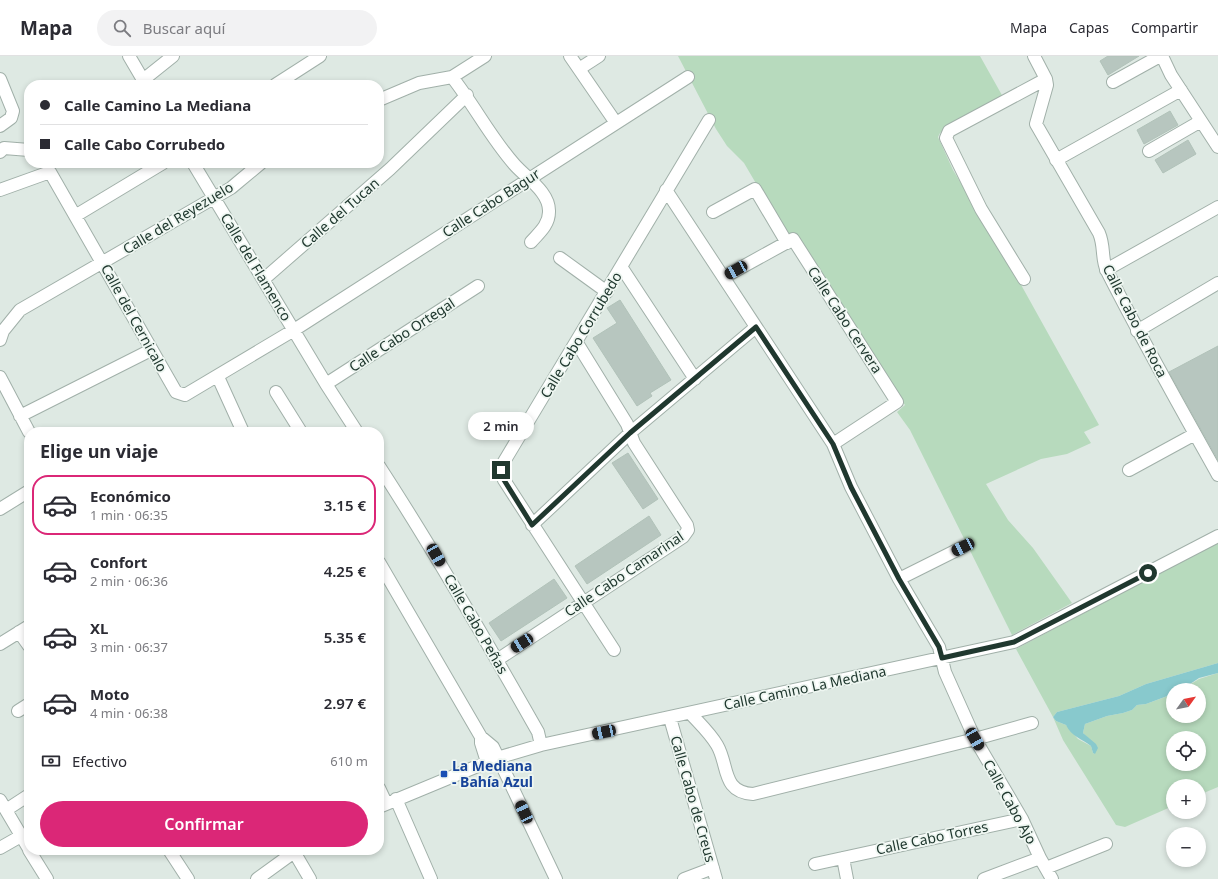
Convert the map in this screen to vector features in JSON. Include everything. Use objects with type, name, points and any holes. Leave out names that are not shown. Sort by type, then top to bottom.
[{"type":"street","points":[[129,56],[143,80]]},
{"type":"street","points":[[146,80],[173,56]]},
{"type":"street","points":[[282,80],[320,56]]},
{"type":"street","points":[[384,98],[420,83],[452,77],[485,56]]},
{"type":"street","points":[[570,56],[616,123]]},
{"type":"street","points":[[579,69],[599,56]]},
{"type":"street","points":[[1024,279],[981,209],[946,138],[949,131],[1046,79],[1034,56]]},
{"type":"street","points":[[1113,82],[1161,56],[1218,147]]},
{"type":"street","points":[[452,77],[467,95],[501,147],[514,164],[530,178],[546,200],[550,211],[548,223],[531,242]]},
{"type":"street","name":"Calle Cabo Bagur","points":[[294,330],[688,77]]},
{"type":"street","points":[[0,79],[13,111],[11,118],[0,126]]},
{"type":"street","name":"Calle Cabo de Roca","points":[[1046,79],[1047,85],[1036,124],[1103,242],[1106,270],[1137,331],[1218,475]]},
{"type":"street","points":[[1056,160],[1181,90]]},
{"type":"street","name":"Calle del Tucan","points":[[264,279],[390,169],[467,95]]},
{"type":"street","name":"Calle Cabo Corrubedo","points":[[614,650],[504,480],[502,476],[502,465],[608,292],[666,190],[710,120]]},
{"type":"street","points":[[1149,151],[1201,121]]},
{"type":"street","points":[[0,152],[4,148],[24,150]]},
{"type":"street","name":"Calle del Cernicalo","points":[[0,190],[48,168],[103,262],[151,350],[179,394],[188,394],[294,330]]},
{"type":"street","points":[[75,216],[155,168]]},
{"type":"street","name":"Calle del Flamenco","points":[[196,168],[294,330]]},
{"type":"street","name":"Calle del Reyezuelo","points":[[0,340],[3,331],[20,310],[214,198],[230,188],[255,168]]},
{"type":"street","name":"Calle Cabo Cervera","points":[[714,212],[755,189],[897,402],[833,444]]},
{"type":"street","name":"Calle Cabo Ajo","points":[[666,190],[833,444],[851,487],[899,579],[939,647],[945,672],[975,739],[1022,819],[1052,879]]},
{"type":"street","points":[[1106,270],[1218,207]]},
{"type":"street","points":[[724,277],[790,241]]},
{"type":"street","points":[[560,258],[608,292]]},
{"type":"street","points":[[622,268],[695,379]]},
{"type":"street","points":[[1137,331],[1218,283]]},
{"type":"street","name":"Calle Cabo Ortegal","points":[[326,384],[478,286]]},
{"type":"street","points":[[532,525],[630,433],[756,327]]},
{"type":"street","points":[[294,330],[354,427]]},
{"type":"street","name":"Calle Cabo Camarinal","points":[[497,660],[683,537],[688,530],[687,525],[634,443],[627,424],[577,342]]},
{"type":"street","points":[[20,416],[151,350]]},
{"type":"street","points":[[0,377],[26,427]]},
{"type":"street","points":[[218,377],[241,427]]},
{"type":"street","points":[[276,392],[298,427]]},
{"type":"street","points":[[1129,470],[1195,434]]},
{"type":"street","name":"Calle Cabo Peñas","points":[[384,474],[428,542],[497,660],[538,732],[541,745]]},
{"type":"street","points":[[0,509],[24,494]]},
{"type":"street","name":"Calle Camino La Mediana","points":[[387,803],[493,760],[541,745],[691,714],[1014,642],[1218,536]]},
{"type":"street","points":[[899,579],[963,547]]},
{"type":"street","points":[[384,571],[481,737],[493,747],[493,760],[556,879]]},
{"type":"street","points":[[0,644],[24,629]]},
{"type":"street","points":[[18,711],[24,707]]},
{"type":"street","points":[[691,714],[711,735],[718,747],[726,774],[733,787],[746,794],[759,793],[975,739],[1032,723]]},
{"type":"street","name":"Calle Cabo de Creus","points":[[670,718],[715,874]]},
{"type":"street","points":[[24,797],[3,805],[24,841]]},
{"type":"street","points":[[387,803],[431,879]]},
{"type":"street","name":"Calle Cabo Torres","points":[[815,864],[1022,819]]},
{"type":"street","points":[[0,848],[21,836]]},
{"type":"street","points":[[984,879],[1106,844]]},
{"type":"street","points":[[32,855],[47,879]]},
{"type":"street","points":[[172,855],[188,879]]},
{"type":"street","points":[[257,879],[290,855]]},
{"type":"street","points":[[297,855],[310,879]]},
{"type":"street","points":[[843,858],[847,879]]},
{"type":"street","points":[[684,879],[715,874]]},
{"type":"green space","points":[[678,56],[980,56],[1003,97],[945,129],[938,137],[953,170],[1010,265],[1099,425],[1084,432],[1091,443],[1067,454],[1041,459],[986,484],[1008,520],[1033,548],[1072,603],[1012,635],[910,430],[897,412],[905,405],[794,233],[787,236],[744,163],[727,146],[716,129]]},
{"type":"green space","points":[[1218,542],[1218,663],[1146,684],[1119,696],[1057,712],[1053,717],[1016,649]]},
{"type":"green space","points":[[1218,673],[1218,787],[1206,792],[1206,779],[1166,779],[1166,809],[1125,827],[1116,825],[1063,740],[1053,717],[1056,721],[1066,725],[1078,739],[1091,746],[1093,753],[1095,754],[1088,738],[1083,733],[1085,724],[1107,716],[1132,710],[1137,705],[1146,704],[1166,697],[1166,723],[1206,723],[1206,683],[1192,683],[1199,679]]},
{"type":"water","points":[[1218,663],[1218,673],[1199,678],[1192,683],[1166,683],[1166,697],[1146,704],[1137,705],[1132,710],[1107,716],[1085,724],[1083,733],[1096,744],[1098,748],[1095,754],[1093,753],[1091,746],[1074,735],[1066,725],[1056,721],[1053,717],[1057,712],[1119,696],[1146,684]]},
{"type":"building","points":[[1108,56],[1139,56],[1108,75],[1100,61]]},
{"type":"building","points":[[1170,111],[1178,125],[1144,144],[1137,130]]},
{"type":"building","points":[[1188,140],[1196,154],[1163,173],[1155,160]]},
{"type":"building","points":[[620,300],[671,380],[650,393],[652,396],[637,406],[593,338],[617,323],[607,308]]},
{"type":"building","points":[[1218,346],[1218,460],[1169,372]]},
{"type":"building","points":[[628,453],[658,499],[643,509],[612,463]]},
{"type":"building","points":[[649,516],[661,535],[587,584],[575,566]]},
{"type":"building","points":[[554,579],[567,598],[501,641],[489,623]]},
{"type":"place","name":"La Mediana - Bahía Azul","points":[[444,774]]},
{"type":"route","points":[[501,470],[504,480],[532,525],[630,433],[756,327],[833,444],[851,487],[899,579],[939,647],[942,658],[1014,642],[1148,573]]}]
